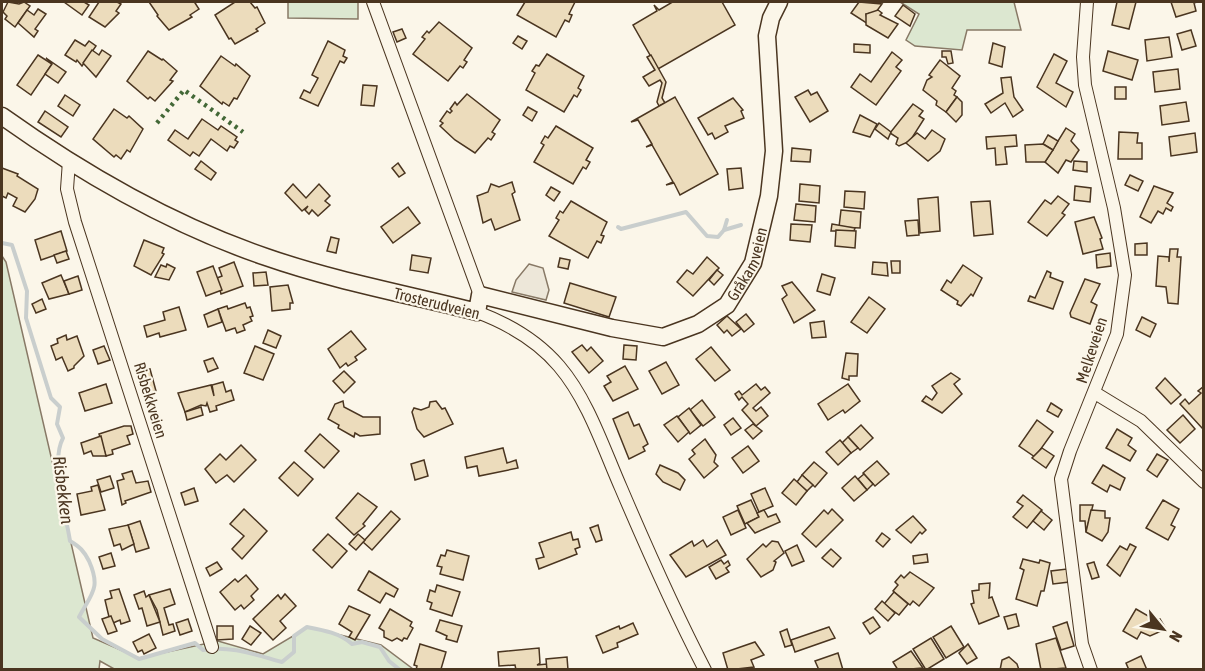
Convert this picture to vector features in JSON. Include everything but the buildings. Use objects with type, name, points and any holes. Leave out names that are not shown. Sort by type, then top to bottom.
[{"type":"street","points":[[373,2],[478,304]]},
{"type":"street","name":"Gråkamveien","points":[[478,304],[663,338],[698,324],[727,305],[753,263],[770,196],[774,151],[767,36],[771,18],[779,2]]},
{"type":"street","name":"Melkeveien","points":[[1087,2],[1083,57],[1085,85],[1114,208],[1125,275],[1117,334],[1070,450],[1061,479],[1082,644],[1091,669]]},
{"type":"street","name":"Trosterudveien","points":[[2,116],[69,161],[145,203],[264,257],[347,282],[478,304],[535,343],[570,380],[592,422],[669,599],[705,669]]},
{"type":"street","name":"Risbekkveien","points":[[69,161],[67,189],[75,222],[212,647]]},
{"type":"street","points":[[1095,393],[1141,421],[1203,482]]},
{"type":"green space","points":[[288,2],[358,2],[358,19],[288,18]]},
{"type":"green space","points":[[900,2],[1014,2],[1021,30],[967,30],[962,50],[915,46],[906,40],[919,14]]},
{"type":"green space","points":[[2,256],[6,262],[93,638],[139,658],[218,641],[263,654],[308,627],[381,645],[413,669],[116,670],[100,661],[99,669],[2,669]]},
{"type":"shaded area","points":[[529,264],[543,268],[549,290],[546,300],[512,292],[516,280]]},
{"type":"waterway","points":[[618,227],[621,229],[686,212],[707,236],[718,237],[724,230],[741,225]]},
{"type":"waterway","points":[[724,230],[727,220]]},
{"type":"waterway","name":"Risbekken","points":[[2,243],[12,245],[27,291],[26,318],[51,398],[60,407],[57,424],[63,438],[59,448],[58,474],[70,541],[85,554],[93,570],[95,584],[79,617],[102,639],[139,659],[195,643],[203,650],[233,650],[282,662],[294,652],[294,636],[307,627],[337,635],[352,644],[362,642],[380,647],[389,661],[400,670]]},
{"type":"hedge","points":[[157,123],[184,90],[243,132]]}]
